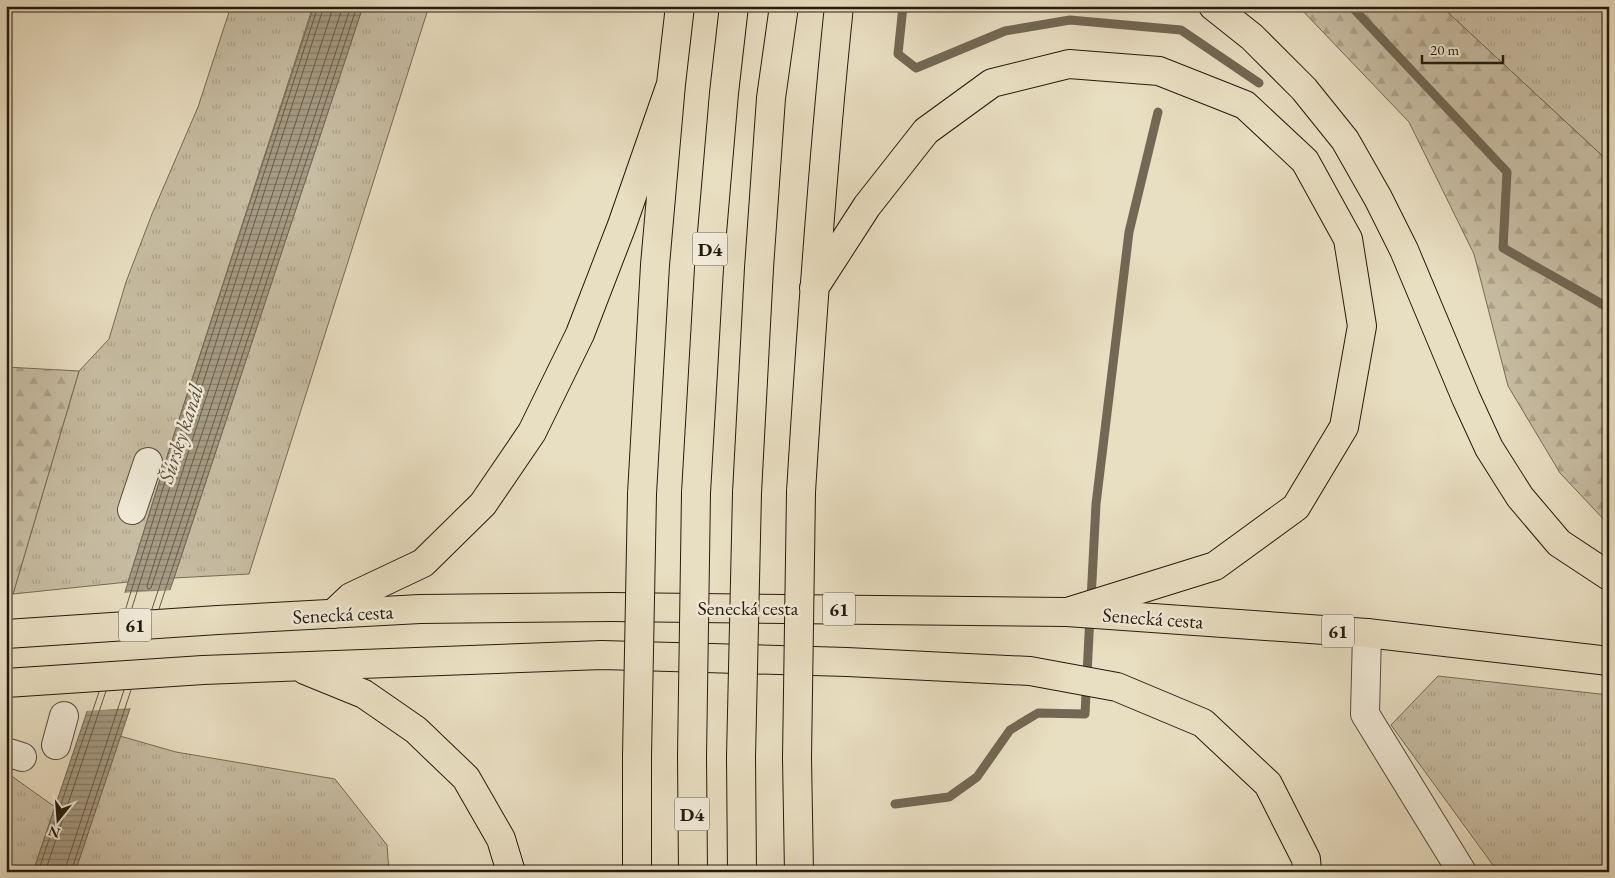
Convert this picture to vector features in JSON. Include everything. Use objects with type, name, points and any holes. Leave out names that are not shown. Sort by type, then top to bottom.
[{"type":"main road","points":[[637,872],[637,756],[642,494],[655,265],[680,6]]},
{"type":"main road","name":"D4","points":[[693,872],[692,757],[696,493],[709,268],[724,93],[734,6]]},
{"type":"main road","points":[[742,872],[741,757],[747,493],[759,268],[771,108],[784,6]]},
{"type":"main road","points":[[798,872],[797,758],[802,492],[814,288],[829,100],[839,6]]},
{"type":"main road","points":[[1213,6],[1252,37],[1297,83],[1345,140],[1378,198],[1404,250],[1466,398],[1490,448],[1520,497],[1559,543],[1609,576]]},
{"type":"main road","points":[[814,288],[867,206],[926,131],[992,83],[1069,64],[1159,71],[1245,105],[1305,161],[1348,239],[1362,326],[1344,428],[1296,507],[1215,566],[1067,612]]},
{"type":"main road","points":[[333,614],[352,597],[423,563],[483,504],[532,432],[580,334],[622,225],[671,84]]},
{"type":"main road","name":"Senecká cesta","points":[[6,634],[218,620],[420,610],[612,607],[1067,612],[1367,633],[1609,661]]},
{"type":"main road","points":[[6,683],[203,670],[602,655],[847,662],[1030,671],[1117,687],[1203,723],[1268,784],[1306,859],[1307,872]]},
{"type":"main road","points":[[295,666],[364,694],[416,730],[466,778],[501,839],[511,872]]},
{"type":"lane","points":[[132,510],[148,462]]},
{"type":"lane","points":[[1367,633],[1366,714],[1462,872]]},
{"type":"lane","points":[[56,744],[64,716]]},
{"type":"green space","points":[[231,6],[313,6],[128,582],[13,594],[79,371],[109,339],[126,282],[152,214],[198,107]]},
{"type":"green space","points":[[363,6],[429,6],[249,574],[174,578]]},
{"type":"green space","points":[[1298,6],[1441,6],[1609,162],[1609,525],[1560,473],[1508,386],[1474,254],[1409,122]]},
{"type":"green space","points":[[1441,6],[1609,6],[1609,162]]},
{"type":"green space","points":[[6,367],[79,371],[13,594],[6,595]]},
{"type":"green space","points":[[1438,676],[1609,695],[1609,872],[1498,872],[1391,725]]},
{"type":"green space","points":[[120,736],[176,752],[335,779],[387,845],[389,872],[75,872]]},
{"type":"green space","points":[[6,772],[55,807],[33,872],[6,872]]},
{"type":"water","name":"Šúrsky kanál","points":[[314,6],[363,6],[75,872],[33,872],[97,682],[172,441]]},
{"type":"pier","points":[[173,590],[132,708],[85,711],[122,593]]},
{"type":"waterway","points":[[903,6],[898,54],[916,68],[1005,31],[1070,20],[1181,30],[1259,83]]},
{"type":"waterway","points":[[1351,6],[1507,172],[1503,248],[1609,308]]},
{"type":"waterway","points":[[1091,600],[1096,504],[1129,232],[1158,112]]},
{"type":"waterway","points":[[895,804],[949,797],[977,777],[1010,730],[1038,713],[1085,714],[1090,615]]}]
